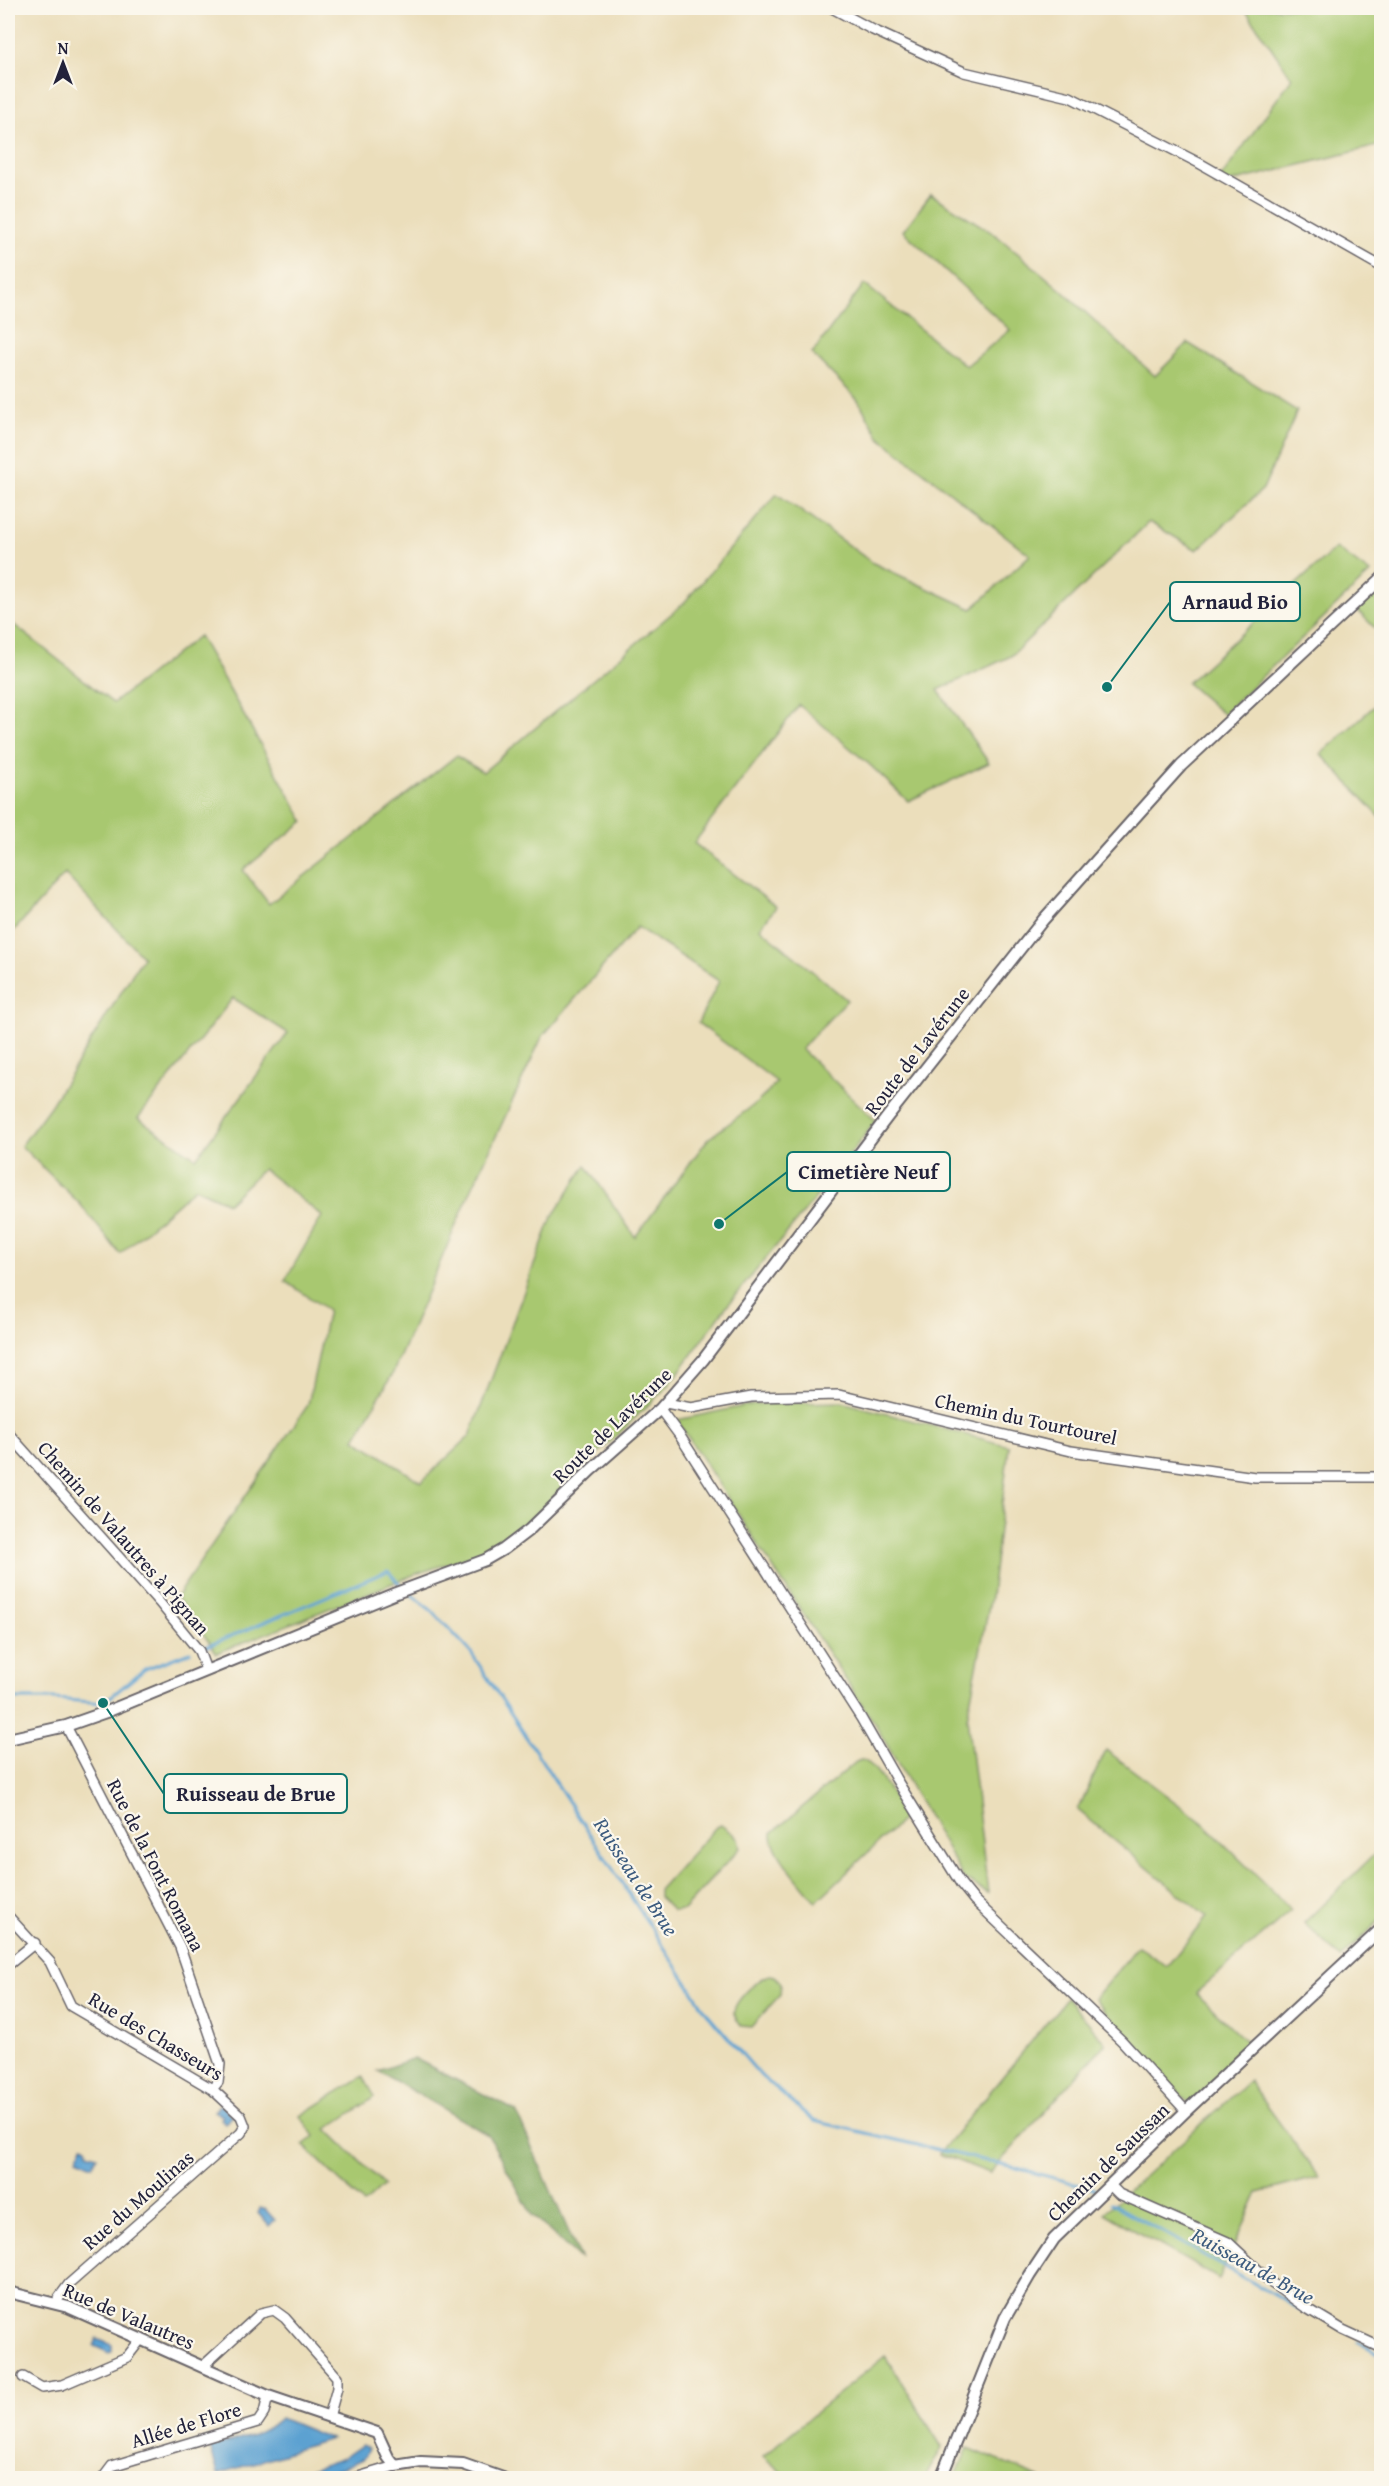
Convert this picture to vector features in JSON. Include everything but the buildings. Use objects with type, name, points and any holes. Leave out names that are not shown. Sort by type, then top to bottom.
[{"type":"street","points":[[832,8],[873,30],[964,72],[1070,97],[1199,163],[1382,267]]},
{"type":"street","name":"Route de Lavérune","points":[[8,1739],[66,1726],[106,1712],[396,1593],[485,1560],[529,1530],[591,1470],[663,1406],[703,1360],[888,1116],[1043,920],[1181,766],[1382,578]]},
{"type":"street","name":"Chemin du Tourtourel","points":[[663,1406],[691,1408],[751,1397],[839,1395],[1071,1451],[1255,1477],[1382,1477]]},
{"type":"street","points":[[663,1406],[861,1718],[961,1884],[974,1900],[1122,2041],[1186,2111]]},
{"type":"street","name":"Chemin de Valautres à Pignan","points":[[8,1433],[159,1602],[199,1651],[206,1670]]},
{"type":"street","name":"Rue de la Font Romana","points":[[66,1726],[180,1947],[220,2064],[218,2082],[212,2089]]},
{"type":"street","name":"Rue des Chasseurs","points":[[8,1916],[50,1962],[71,2006],[212,2089],[241,2116],[245,2126]]},
{"type":"street","name":"Chemin de Saussan","points":[[941,2478],[1005,2318],[1054,2239],[1186,2111],[1382,1928]]},
{"type":"street","points":[[8,1965],[35,1943]]},
{"type":"street","name":"Rue du Moulinas","points":[[58,2304],[64,2289],[241,2133],[245,2126]]},
{"type":"street","points":[[1111,2186],[1119,2194],[1228,2242],[1272,2284],[1305,2307],[1343,2330],[1382,2348]]},
{"type":"street","name":"Rue de Valautres","points":[[8,2294],[58,2304],[268,2396],[377,2433],[388,2457],[395,2466]]},
{"type":"street","points":[[201,2367],[261,2313],[274,2310],[285,2318],[337,2377],[337,2388],[329,2417]]},
{"type":"street","points":[[23,2377],[42,2388],[62,2385],[127,2357],[141,2339]]},
{"type":"street","name":"Allée de Flore","points":[[104,2478],[112,2466],[258,2422],[264,2413],[268,2396]]},
{"type":"street","points":[[362,2477],[395,2466],[421,2462],[463,2464],[503,2478]]},
{"type":"green space","points":[[1244,8],[1381,8],[1381,145],[1215,186],[1292,78]]},
{"type":"green space","points":[[931,194],[996,235],[1060,289],[1155,376],[1188,343],[1297,411],[1263,489],[1197,550],[1149,522],[1011,656],[938,690],[989,763],[908,801],[870,765],[799,705],[694,843],[776,907],[760,928],[847,1000],[801,1049],[876,1121],[726,1307],[671,1383],[512,1537],[483,1552],[416,1574],[217,1653],[176,1597],[308,1405],[328,1310],[285,1281],[322,1216],[263,1169],[228,1203],[195,1188],[120,1254],[80,1204],[21,1146],[51,1105],[143,957],[65,874],[8,937],[8,762],[12,755],[8,751],[8,620],[113,703],[199,636],[304,821],[243,870],[269,904],[456,756],[483,772],[683,604],[777,494],[873,563],[972,609],[1030,555],[879,437],[858,400],[812,354],[864,284],[966,366],[1010,330],[903,231]],"holes":[[[637,927],[719,981],[698,1023],[777,1082],[758,1102],[708,1139],[635,1237],[586,1165],[552,1217],[470,1436],[421,1482],[355,1439],[392,1375],[468,1197],[542,1037]],[[233,998],[288,1033],[196,1158],[138,1118]]]},
{"type":"green space","points":[[1336,548],[1370,573],[1223,714],[1187,683]]},
{"type":"green space","points":[[1381,587],[1381,634],[1357,610]]},
{"type":"green space","points":[[1381,700],[1381,818],[1321,754]]},
{"type":"green space","points":[[842,1402],[1009,1446],[991,1596],[967,1718],[988,1893],[964,1879],[876,1726],[677,1420],[754,1404]]},
{"type":"green space","points":[[1106,1750],[1203,1823],[1291,1910],[1196,1993],[1251,2046],[1189,2104],[1094,1999],[1138,1946],[1167,1966],[1207,1917],[1078,1810]]},
{"type":"green space","points":[[861,1760],[867,1762],[878,1774],[902,1813],[903,1819],[816,1902],[782,1859],[776,1849],[772,1833]]},
{"type":"green space","points":[[721,1825],[738,1838],[740,1848],[683,1910],[673,1911],[659,1897],[659,1890],[715,1828]]},
{"type":"green space","points":[[1381,1848],[1381,1919],[1341,1958],[1304,1923]]},
{"type":"green space","points":[[770,1975],[775,1976],[781,1983],[780,1995],[751,2027],[741,2026],[734,2013],[735,2008],[742,1996]]},
{"type":"green space","points":[[1067,1998],[1106,2043],[990,2173],[939,2154]]},
{"type":"green space","points":[[414,2058],[516,2111],[581,2260],[532,2215],[488,2135],[378,2071]]},
{"type":"green space","points":[[363,2076],[375,2097],[327,2129],[384,2185],[364,2204],[303,2145],[315,2136],[300,2116]]},
{"type":"green space","points":[[1249,2081],[1319,2177],[1258,2193],[1219,2279],[1104,2213]]},
{"type":"green space","points":[[885,2356],[942,2447],[925,2478],[788,2478],[763,2456]]},
{"type":"green space","points":[[968,2448],[1041,2478],[955,2478]]},
{"type":"water","points":[[220,2105],[233,2116],[225,2123],[221,2119],[223,2116],[214,2111]]},
{"type":"water","points":[[83,2145],[87,2147],[88,2153],[97,2156],[93,2165],[77,2158]]},
{"type":"water","points":[[260,2208],[264,2208],[275,2220],[269,2226],[258,2213]]},
{"type":"water","points":[[97,2339],[112,2345],[112,2351],[109,2353],[94,2346]]},
{"type":"water","points":[[280,2418],[331,2439],[218,2474],[210,2447],[257,2434]]},
{"type":"water","points":[[362,2445],[368,2449],[363,2459],[317,2478],[286,2478],[343,2458]]},
{"type":"waterway","name":"Ruisseau de Brue","points":[[205,1647],[388,1571],[402,1587]]},
{"type":"waterway","name":"Ruisseau de Brue","points":[[407,1591],[432,1611],[470,1651],[707,2013],[761,2076],[814,2121],[1013,2167],[1095,2189]]},
{"type":"waterway","name":"Ruisseau de Brue","points":[[8,1699],[54,1699],[103,1703],[145,1669],[190,1652]]},
{"type":"waterway","name":"Ruisseau de Brue","points":[[1111,2203],[1303,2311]]},
{"type":"waterway","name":"Ruisseau de Brue","points":[[1358,2342],[1382,2355]]},
{"type":"place","name":"Arnaud Bio","points":[[1107,687]]},
{"type":"place","name":"Cimetière Neuf","points":[[719,1224]]},
{"type":"place","name":"Ruisseau de Brue","points":[[103,1703]]}]
